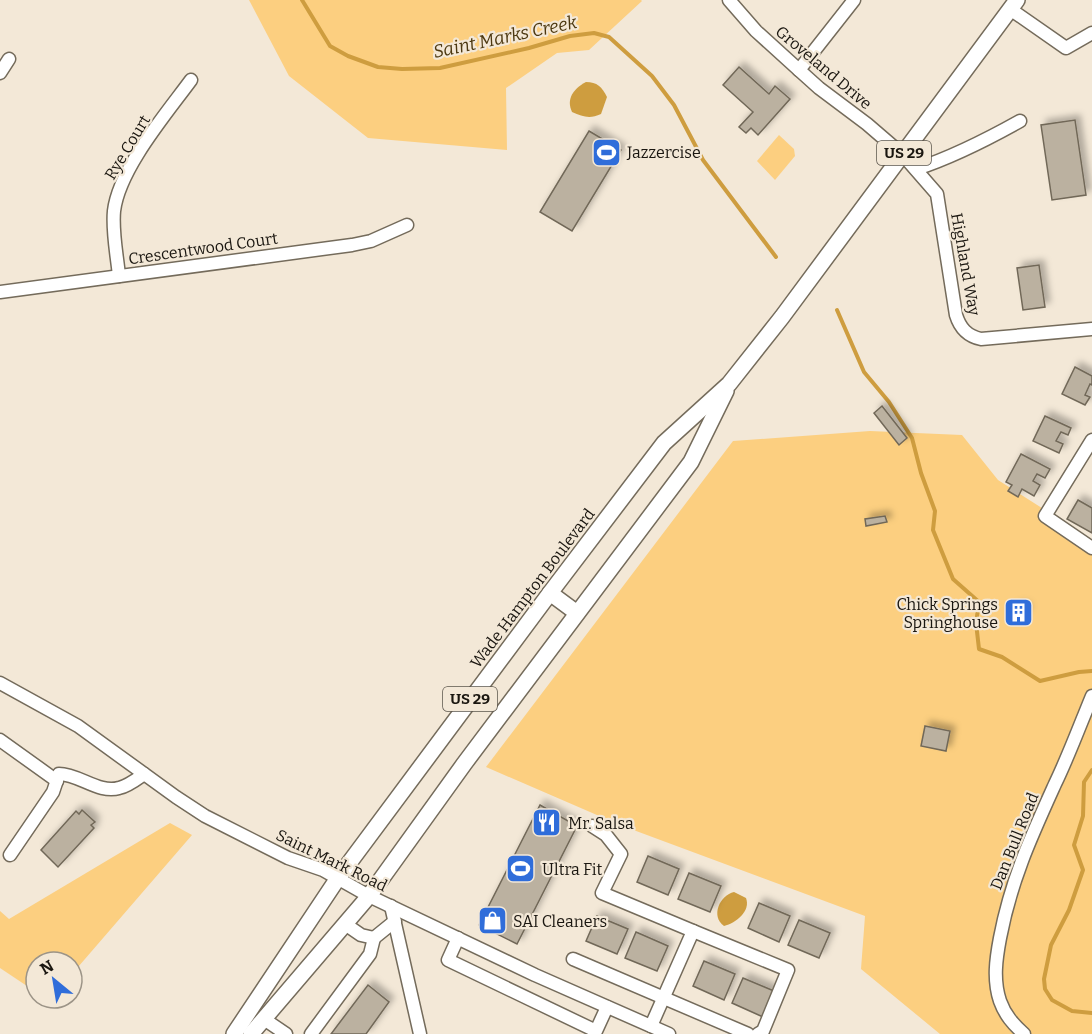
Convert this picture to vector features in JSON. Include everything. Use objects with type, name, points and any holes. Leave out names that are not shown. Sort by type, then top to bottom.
[{"type":"main road","name":"Wade Hampton Boulevard","points":[[234,1034],[338,878],[550,593],[664,443],[729,384],[782,317],[1014,4]]},
{"type":"main road","name":"Wade Hampton Boulevard","points":[[251,1034],[369,896],[691,462],[729,384]]},
{"type":"main road","points":[[550,593],[577,613]]},
{"type":"street","name":"Groveland Drive","points":[[729,0],[756,31],[819,88],[903,155]]},
{"type":"street","points":[[799,70],[854,0]]},
{"type":"street","points":[[1014,4],[1066,48],[1092,33]]},
{"type":"street","points":[[0,74],[9,59]]},
{"type":"street","name":"Rye Court","points":[[119,276],[113,224],[117,196],[136,158],[191,80]]},
{"type":"street","points":[[916,169],[964,150],[1020,121]]},
{"type":"street","name":"Highland Way","points":[[903,155],[937,194],[956,315],[958,323],[966,332],[981,339],[1092,328]]},
{"type":"street","name":"Crescentwood Court","points":[[0,292],[352,245],[371,241],[407,225]]},
{"type":"street","points":[[1092,441],[1045,516],[1092,548]]},
{"type":"street","name":"Saint Mark Road","points":[[0,683],[78,726],[205,816],[288,858],[338,878],[369,896],[458,938],[669,1034]]},
{"type":"street","name":"Dan Bull Road","points":[[1024,1034],[1009,1019],[997,989],[998,952],[1006,908],[1031,835],[1056,783],[1092,696]]},
{"type":"street","points":[[0,740],[57,781]]},
{"type":"street","points":[[10,855],[53,792],[59,774],[68,774],[112,789],[121,788],[144,774]]},
{"type":"street","points":[[592,826],[606,835],[621,854],[602,893],[789,970],[763,1031],[758,1034]]},
{"type":"street","points":[[391,906],[420,1034]]},
{"type":"street","points":[[311,1034],[370,954],[374,938],[395,921]]},
{"type":"street","points":[[345,924],[360,935],[374,938]]},
{"type":"street","points":[[651,1026],[693,931]]},
{"type":"street","points":[[458,938],[448,960],[596,1031],[607,1007]]},
{"type":"street","points":[[573,959],[747,1034]]},
{"type":"street","points":[[264,1018],[285,1034]]},
{"type":"shaded area","points":[[249,0],[642,1],[589,50],[557,53],[506,88],[507,150],[368,138],[289,76]]},
{"type":"shaded area","points":[[586,82],[599,86],[607,97],[601,114],[587,117],[572,112],[570,99],[577,88]]},
{"type":"shaded area","points":[[779,135],[794,149],[795,156],[775,180],[757,161]]},
{"type":"shaded area","points":[[870,431],[962,435],[998,480],[1092,540],[1092,1034],[940,1034],[861,969],[865,916],[620,825],[486,767],[733,441]]},
{"type":"shaded area","points":[[170,823],[192,835],[84,960],[84,950],[24,950],[24,984],[0,968],[0,911],[9,919]]},
{"type":"shaded area","points":[[734,892],[746,898],[746,907],[738,919],[724,926],[717,912],[721,901]]},
{"type":"building","points":[[739,67],[769,94],[775,86],[790,99],[758,135],[751,128],[746,133],[739,127],[753,112],[723,85]]},
{"type":"building","points":[[1075,120],[1086,195],[1052,200],[1041,125]]},
{"type":"building","points":[[589,131],[621,150],[572,231],[540,212]]},
{"type":"building","points":[[1039,265],[1045,307],[1023,310],[1017,268]]},
{"type":"building","points":[[1075,367],[1092,376],[1092,385],[1090,384],[1085,395],[1090,397],[1085,405],[1062,394]]},
{"type":"building","points":[[882,406],[907,438],[899,445],[874,413]]},
{"type":"building","points":[[1045,416],[1071,428],[1068,435],[1061,432],[1056,441],[1063,444],[1059,453],[1033,441]]},
{"type":"building","points":[[1021,454],[1050,469],[1045,478],[1037,474],[1033,481],[1040,485],[1034,496],[1022,489],[1018,497],[1008,491],[1012,485],[1006,482]]},
{"type":"building","points":[[1078,500],[1092,508],[1092,533],[1067,519]]},
{"type":"building","points":[[885,516],[887,522],[866,526],[865,519]]},
{"type":"building","name":"Chick Springs Springhouse","points":[[1016,607],[1025,608],[1025,614],[1016,617],[1013,612]]},
{"type":"building","points":[[925,726],[950,731],[946,751],[921,746]]},
{"type":"building","points":[[540,805],[577,826],[517,944],[479,925]]},
{"type":"building","points":[[82,810],[95,822],[91,825],[94,828],[58,867],[41,850],[76,811],[79,814]]},
{"type":"building","points":[[648,856],[679,869],[668,895],[637,882]]},
{"type":"building","points":[[689,873],[721,886],[710,912],[678,899]]},
{"type":"building","points":[[759,903],[790,916],[779,942],[748,928]]},
{"type":"building","points":[[597,916],[628,929],[617,954],[586,941]]},
{"type":"building","points":[[799,920],[830,933],[819,958],[788,945]]},
{"type":"building","points":[[636,932],[668,946],[657,971],[625,958]]},
{"type":"building","points":[[704,961],[735,974],[724,1000],[693,986]]},
{"type":"building","points":[[743,978],[774,991],[763,1017],[732,1003]]},
{"type":"building","points":[[368,985],[389,1002],[366,1034],[331,1034]]},
{"type":"waterway","name":"Saint Marks Creek","points":[[302,0],[330,46],[348,56],[378,67],[440,68],[529,48],[570,36],[594,33],[609,37],[652,76],[674,105],[703,160],[776,257]]},
{"type":"waterway","name":"Saint Marks Creek","points":[[837,310],[864,372],[889,402],[912,438],[921,473],[935,511],[933,530],[953,579],[979,602],[976,623],[979,649],[1002,657],[1040,681],[1092,671]]},
{"type":"waterway","name":"Saint Marks Creek","points":[[1092,770],[1084,782],[1083,816],[1074,845],[1083,870],[1069,910],[1051,945],[1044,979],[1045,989],[1052,1000],[1072,1011],[1092,1013]]},
{"type":"place","name":"Jazzercise","points":[[606,152]]},
{"type":"place","name":"Chick Springs Springhouse","points":[[1019,613]]},
{"type":"place","name":"Mr. Salsa","points":[[547,823]]},
{"type":"place","name":"Ultra Fit","points":[[521,869]]},
{"type":"place","name":"SAI Cleaners","points":[[492,921]]}]
